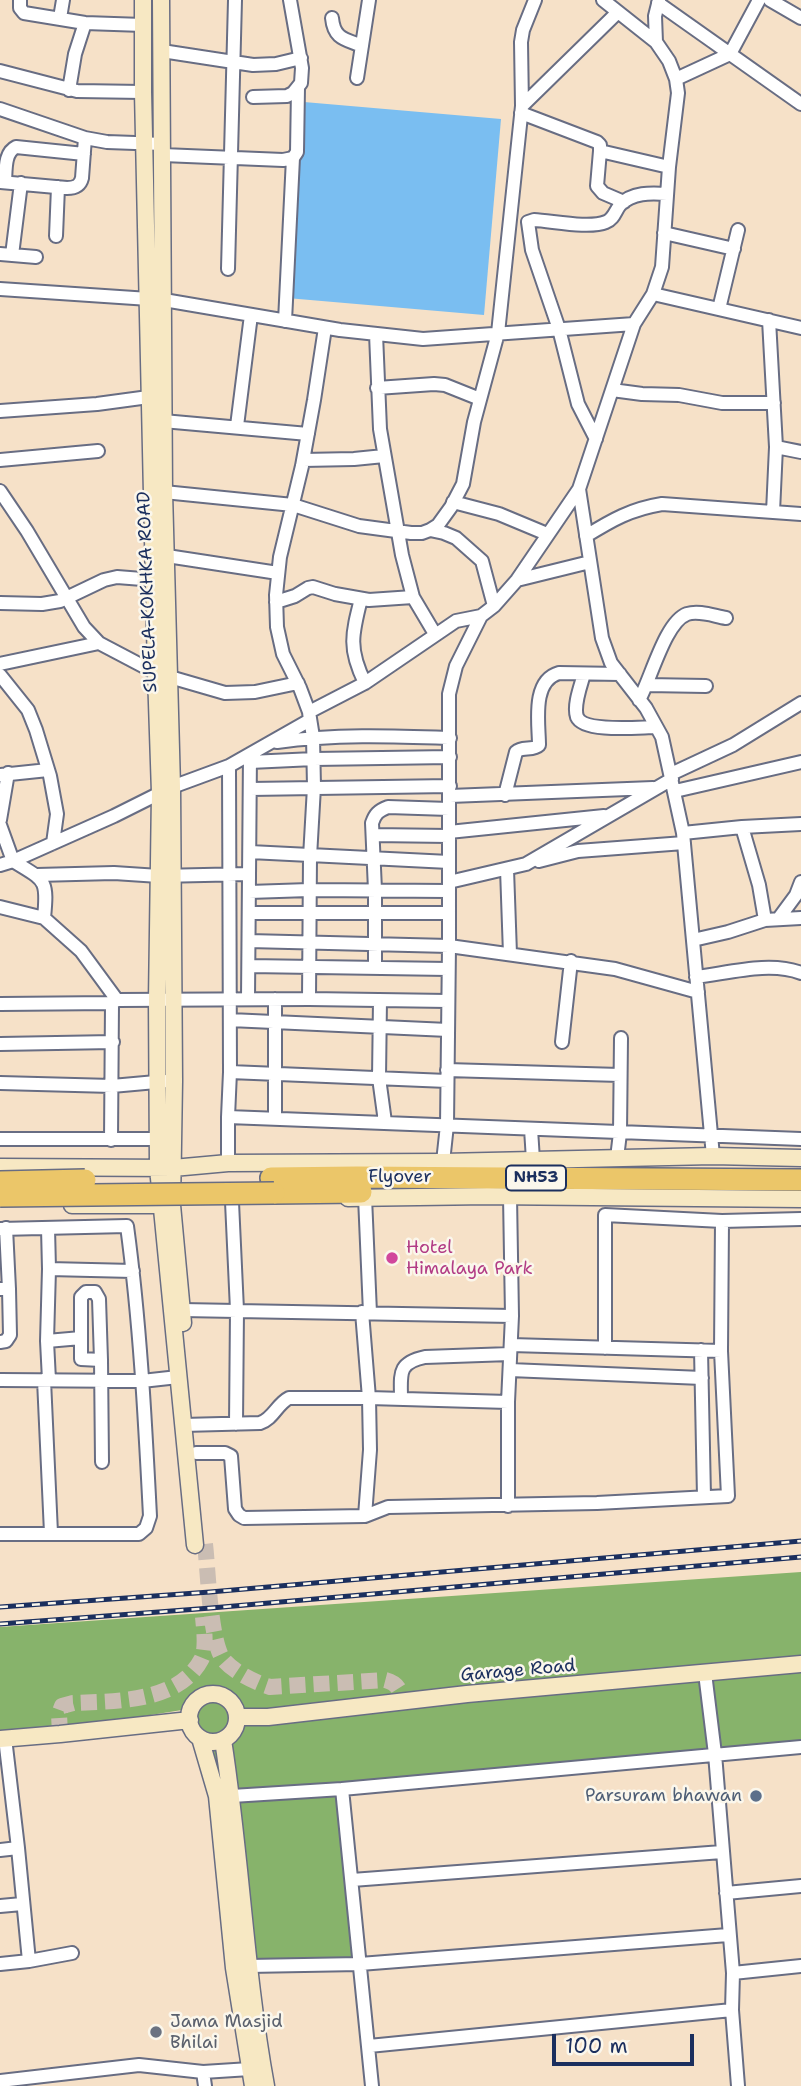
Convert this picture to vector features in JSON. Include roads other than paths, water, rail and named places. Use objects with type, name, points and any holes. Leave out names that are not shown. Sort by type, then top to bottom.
[{"type":"highway","name":"Flyover","points":[[0,1182],[357,1177],[801,1180]]},
{"type":"highway","name":"Flyover","points":[[0,1196],[801,1192]]},
{"type":"street","points":[[20,0],[20,8],[24,13],[85,23],[143,25]]},
{"type":"street","points":[[60,18],[63,0]]},
{"type":"street","name":"SUPELA-KOKHKA ROAD","points":[[143,0],[144,143],[156,300]]},
{"type":"street","name":"SUPELA-KOKHKA ROAD","points":[[161,0],[163,150],[156,300],[155,580],[163,674],[166,790],[166,1175]]},
{"type":"street","points":[[228,268],[235,0]]},
{"type":"street","points":[[285,321],[293,158],[297,152],[298,88],[302,76],[290,0]]},
{"type":"street","points":[[357,78],[369,0]]},
{"type":"street","points":[[164,492],[293,505],[359,526],[399,531],[422,533],[438,525],[463,484],[474,422],[498,333],[521,110],[521,42],[535,0]]},
{"type":"street","points":[[309,712],[366,682],[456,621],[481,615],[494,606],[517,580],[579,489],[634,324],[653,294],[662,267],[669,167],[678,93],[669,61],[656,42],[603,0]]},
{"type":"street","points":[[676,79],[730,54],[759,0]]},
{"type":"street","points":[[770,0],[801,18]]},
{"type":"street","points":[[656,42],[655,16],[658,1],[801,104]]},
{"type":"street","points":[[521,110],[618,12]]},
{"type":"street","points":[[332,18],[336,34],[362,46]]},
{"type":"street","points":[[69,90],[75,54],[85,23]]},
{"type":"street","points":[[162,51],[263,65],[301,58]]},
{"type":"street","points":[[0,71],[69,90],[143,92]]},
{"type":"street","points":[[253,97],[280,97],[293,93],[298,88]]},
{"type":"street","points":[[0,108],[85,138],[107,142],[144,143],[163,150],[230,157],[283,160],[293,158]]},
{"type":"street","points":[[521,110],[597,142],[600,145],[597,186],[603,193],[624,202]]},
{"type":"street","points":[[84,153],[12,148],[8,154],[2,182],[72,188],[79,185],[82,178],[84,153],[85,138]]},
{"type":"street","points":[[600,151],[669,167]]},
{"type":"street","points":[[21,183],[6,255],[36,257]]},
{"type":"street","points":[[57,236],[58,187]]},
{"type":"street","points":[[596,439],[578,404],[559,328],[531,250],[528,222],[534,220],[600,224],[611,220],[624,202],[642,194],[667,194]]},
{"type":"street","points":[[719,309],[738,230]]},
{"type":"street","points":[[664,233],[734,249]]},
{"type":"street","points":[[0,289],[156,300],[325,328],[423,339],[634,324]]},
{"type":"street","points":[[653,294],[769,320],[799,324]]},
{"type":"street","points":[[237,426],[251,315]]},
{"type":"street","points":[[769,320],[776,447],[773,512]]},
{"type":"street","points":[[309,999],[313,737],[309,712],[283,653],[276,626],[276,602],[278,573],[308,434],[325,328]]},
{"type":"street","points":[[376,334],[380,429],[408,582],[413,597],[435,634]]},
{"type":"street","points":[[377,388],[434,384],[480,399]]},
{"type":"street","points":[[612,390],[679,395],[722,403],[774,403]]},
{"type":"street","points":[[0,411],[97,404],[157,396]]},
{"type":"street","name":"SUPELA-KOKHKA ROAD","points":[[157,396],[163,421],[167,556],[163,674]]},
{"type":"street","points":[[163,421],[308,434]]},
{"type":"street","points":[[776,447],[801,452]]},
{"type":"street","points":[[0,460],[98,451]]},
{"type":"street","points":[[303,460],[384,456]]},
{"type":"street","points":[[579,489],[602,638],[611,663],[662,737],[673,781],[684,838],[713,1156]]},
{"type":"street","points":[[0,491],[84,627],[99,643],[163,674],[225,693],[255,692],[298,683]]},
{"type":"street","points":[[453,502],[499,514],[547,534]]},
{"type":"street","points":[[586,536],[620,515],[662,504],[801,514]]},
{"type":"street","points":[[430,530],[456,538],[482,561],[494,606]]},
{"type":"street","points":[[167,556],[278,573]]},
{"type":"street","points":[[517,580],[590,562]]},
{"type":"street","points":[[0,603],[42,604],[66,599],[104,580],[117,577],[155,580]]},
{"type":"street","points":[[276,602],[313,587],[361,599],[413,597]]},
{"type":"street","points":[[361,599],[355,621],[353,651],[356,664],[366,682]]},
{"type":"street","points":[[639,700],[670,630],[681,618],[694,613],[726,618]]},
{"type":"street","points":[[443,1162],[447,1125],[449,969],[449,694],[456,666],[481,615]]},
{"type":"street","points":[[0,664],[99,643]]},
{"type":"street","points":[[505,795],[516,752],[539,745],[538,700],[548,680],[559,673],[620,674]]},
{"type":"street","points":[[584,674],[576,715],[579,720],[595,727],[656,727]]},
{"type":"street","points":[[0,675],[28,710],[36,730],[57,814],[53,844]]},
{"type":"street","points":[[647,685],[706,686]]},
{"type":"street","points":[[526,864],[673,781],[801,702]]},
{"type":"street","points":[[6,863],[53,844],[166,790],[250,758],[310,720],[309,712]]},
{"type":"street","points":[[270,743],[313,737],[373,735],[450,738]]},
{"type":"street","points":[[250,758],[450,757]]},
{"type":"street","points":[[248,999],[250,758]]},
{"type":"street","points":[[673,781],[801,762]]},
{"type":"street","points":[[228,1163],[229,766]]},
{"type":"street","points":[[6,863],[0,822],[4,774],[48,770]]},
{"type":"street","points":[[250,789],[314,787],[449,797],[657,788]]},
{"type":"street","points":[[375,968],[374,816],[379,810],[388,807],[449,797]]},
{"type":"street","points":[[373,835],[449,834],[608,816]]},
{"type":"street","points":[[249,892],[449,887],[578,851],[684,838],[742,827],[801,824]]},
{"type":"street","points":[[742,827],[759,885],[765,920]]},
{"type":"street","points":[[250,852],[449,862]]},
{"type":"street","points":[[6,863],[37,875],[249,874]]},
{"type":"street","points":[[507,869],[510,954]]},
{"type":"street","points":[[37,875],[47,894],[44,918]]},
{"type":"street","points":[[779,918],[796,895],[801,882]]},
{"type":"street","points":[[0,907],[44,918],[80,951],[114,1001],[111,1140]]},
{"type":"street","points":[[249,913],[449,913]]},
{"type":"street","points":[[693,940],[765,920],[801,918]]},
{"type":"street","points":[[249,942],[449,946],[615,969],[698,992]]},
{"type":"street","points":[[562,1042],[571,961]]},
{"type":"street","points":[[248,966],[449,969]]},
{"type":"street","points":[[696,977],[765,969],[801,973]]},
{"type":"street","points":[[0,1004],[230,999],[448,1002]]},
{"type":"street","points":[[275,999],[275,1118]]},
{"type":"street","points":[[380,1000],[379,1078],[385,1122]]},
{"type":"street","points":[[230,1020],[447,1030]]},
{"type":"street","points":[[617,1158],[620,1133],[621,1038]]},
{"type":"street","points":[[0,1044],[113,1042]]},
{"type":"street","points":[[230,1072],[379,1078],[447,1075],[620,1075]]},
{"type":"street","points":[[0,1083],[112,1086],[166,1081]]},
{"type":"street","name":"SUPELA-KOKHKA ROAD","points":[[166,1081],[159,1139],[166,1175]]},
{"type":"street","points":[[228,1117],[801,1139]]},
{"type":"street","points":[[531,1129],[533,1160]]},
{"type":"street","points":[[0,1139],[159,1139]]},
{"type":"street","points":[[0,1167],[166,1175],[228,1163],[443,1162],[713,1156],[801,1158]]},
{"type":"street","points":[[166,1175],[167,1205],[178,1377],[188,1426],[196,1453],[200,1544],[188,1426],[182,1310],[167,1205]]},
{"type":"street","points":[[508,1506],[508,1402],[512,1316],[510,1196]]},
{"type":"street","points":[[0,1205],[167,1205],[365,1197],[801,1199]]},
{"type":"street","points":[[365,1197],[370,1450],[365,1516]]},
{"type":"street","points":[[232,1202],[237,1310],[236,1424]]},
{"type":"street","points":[[605,1348],[605,1215],[722,1222],[801,1219]]},
{"type":"street","points":[[196,1453],[225,1453],[231,1456],[235,1509],[244,1518],[365,1516],[388,1507],[508,1506],[728,1496],[721,1351],[722,1222]]},
{"type":"street","points":[[0,1342],[6,1341],[10,1335],[4,1289],[3,1228],[127,1226],[142,1381],[150,1516],[146,1528],[139,1534],[0,1534]]},
{"type":"street","points":[[48,1228],[46,1380],[51,1533]]},
{"type":"street","points":[[49,1269],[133,1271]]},
{"type":"street","points":[[101,1360],[81,1359],[81,1297],[86,1292],[95,1292],[99,1299],[101,1360],[102,1462]]},
{"type":"street","points":[[182,1310],[512,1316]]},
{"type":"street","points":[[47,1341],[82,1338]]},
{"type":"street","points":[[401,1399],[401,1374],[408,1362],[425,1357],[510,1350],[605,1348],[721,1351]]},
{"type":"street","points":[[701,1350],[704,1497]]},
{"type":"street","points":[[510,1370],[702,1378]]},
{"type":"street","points":[[0,1380],[142,1381],[178,1377]]},
{"type":"street","points":[[188,1426],[260,1423],[266,1421],[280,1403],[289,1398],[508,1402]]},
{"type":"street","name":"Garage Road","points":[[238,1717],[268,1717],[467,1694],[801,1664]]},
{"type":"street","points":[[705,1673],[715,1754],[733,1973],[732,2010],[738,2086]]},
{"type":"street","points":[[0,2081],[139,2065],[252,2078],[234,1968],[217,1796],[200,1738],[193,1730],[190,1720],[195,1704],[204,1696],[226,1698],[238,1717],[231,1734],[223,1740],[211,1742],[200,1738]]},
{"type":"street","points":[[29,1961],[18,1848],[2,1738],[190,1720]]},
{"type":"street","points":[[223,1740],[232,1796],[248,1966],[266,2086]]},
{"type":"street","points":[[232,1796],[342,1789],[801,1747]]},
{"type":"street","points":[[342,1789],[372,2086]]},
{"type":"street","points":[[0,1850],[18,1848]]},
{"type":"street","points":[[352,1880],[722,1852]]},
{"type":"street","points":[[726,1893],[801,1886]]},
{"type":"street","points":[[0,1906],[22,1904]]},
{"type":"street","points":[[248,1966],[360,1964],[728,1935]]},
{"type":"street","points":[[0,1964],[72,1952]]},
{"type":"street","points":[[733,1973],[801,1966]]},
{"type":"street","points":[[369,2046],[732,2010]]},
{"type":"street","points":[[203,2072],[205,2086]]},
{"type":"water","points":[[304,102],[501,119],[484,315],[287,298]]},
{"type":"tunnel","points":[[205,1544],[215,1637],[223,1659],[232,1668],[251,1680],[270,1687],[385,1680],[397,1687],[403,1701]]},
{"type":"tunnel","points":[[60,1734],[59,1714],[62,1706],[144,1697],[177,1685],[191,1674],[204,1651],[203,1617]]},
{"type":"railway","points":[[0,1607],[210,1592],[801,1541]]},
{"type":"railway","points":[[0,1624],[801,1557]]},
{"type":"place","name":"Hotel Himalaya Park","points":[[392,1258]]},
{"type":"place","name":"Parsuram bhawan","points":[[756,1796]]},
{"type":"place","name":"Jama Masjid Bhilai","points":[[156,2032]]}]
